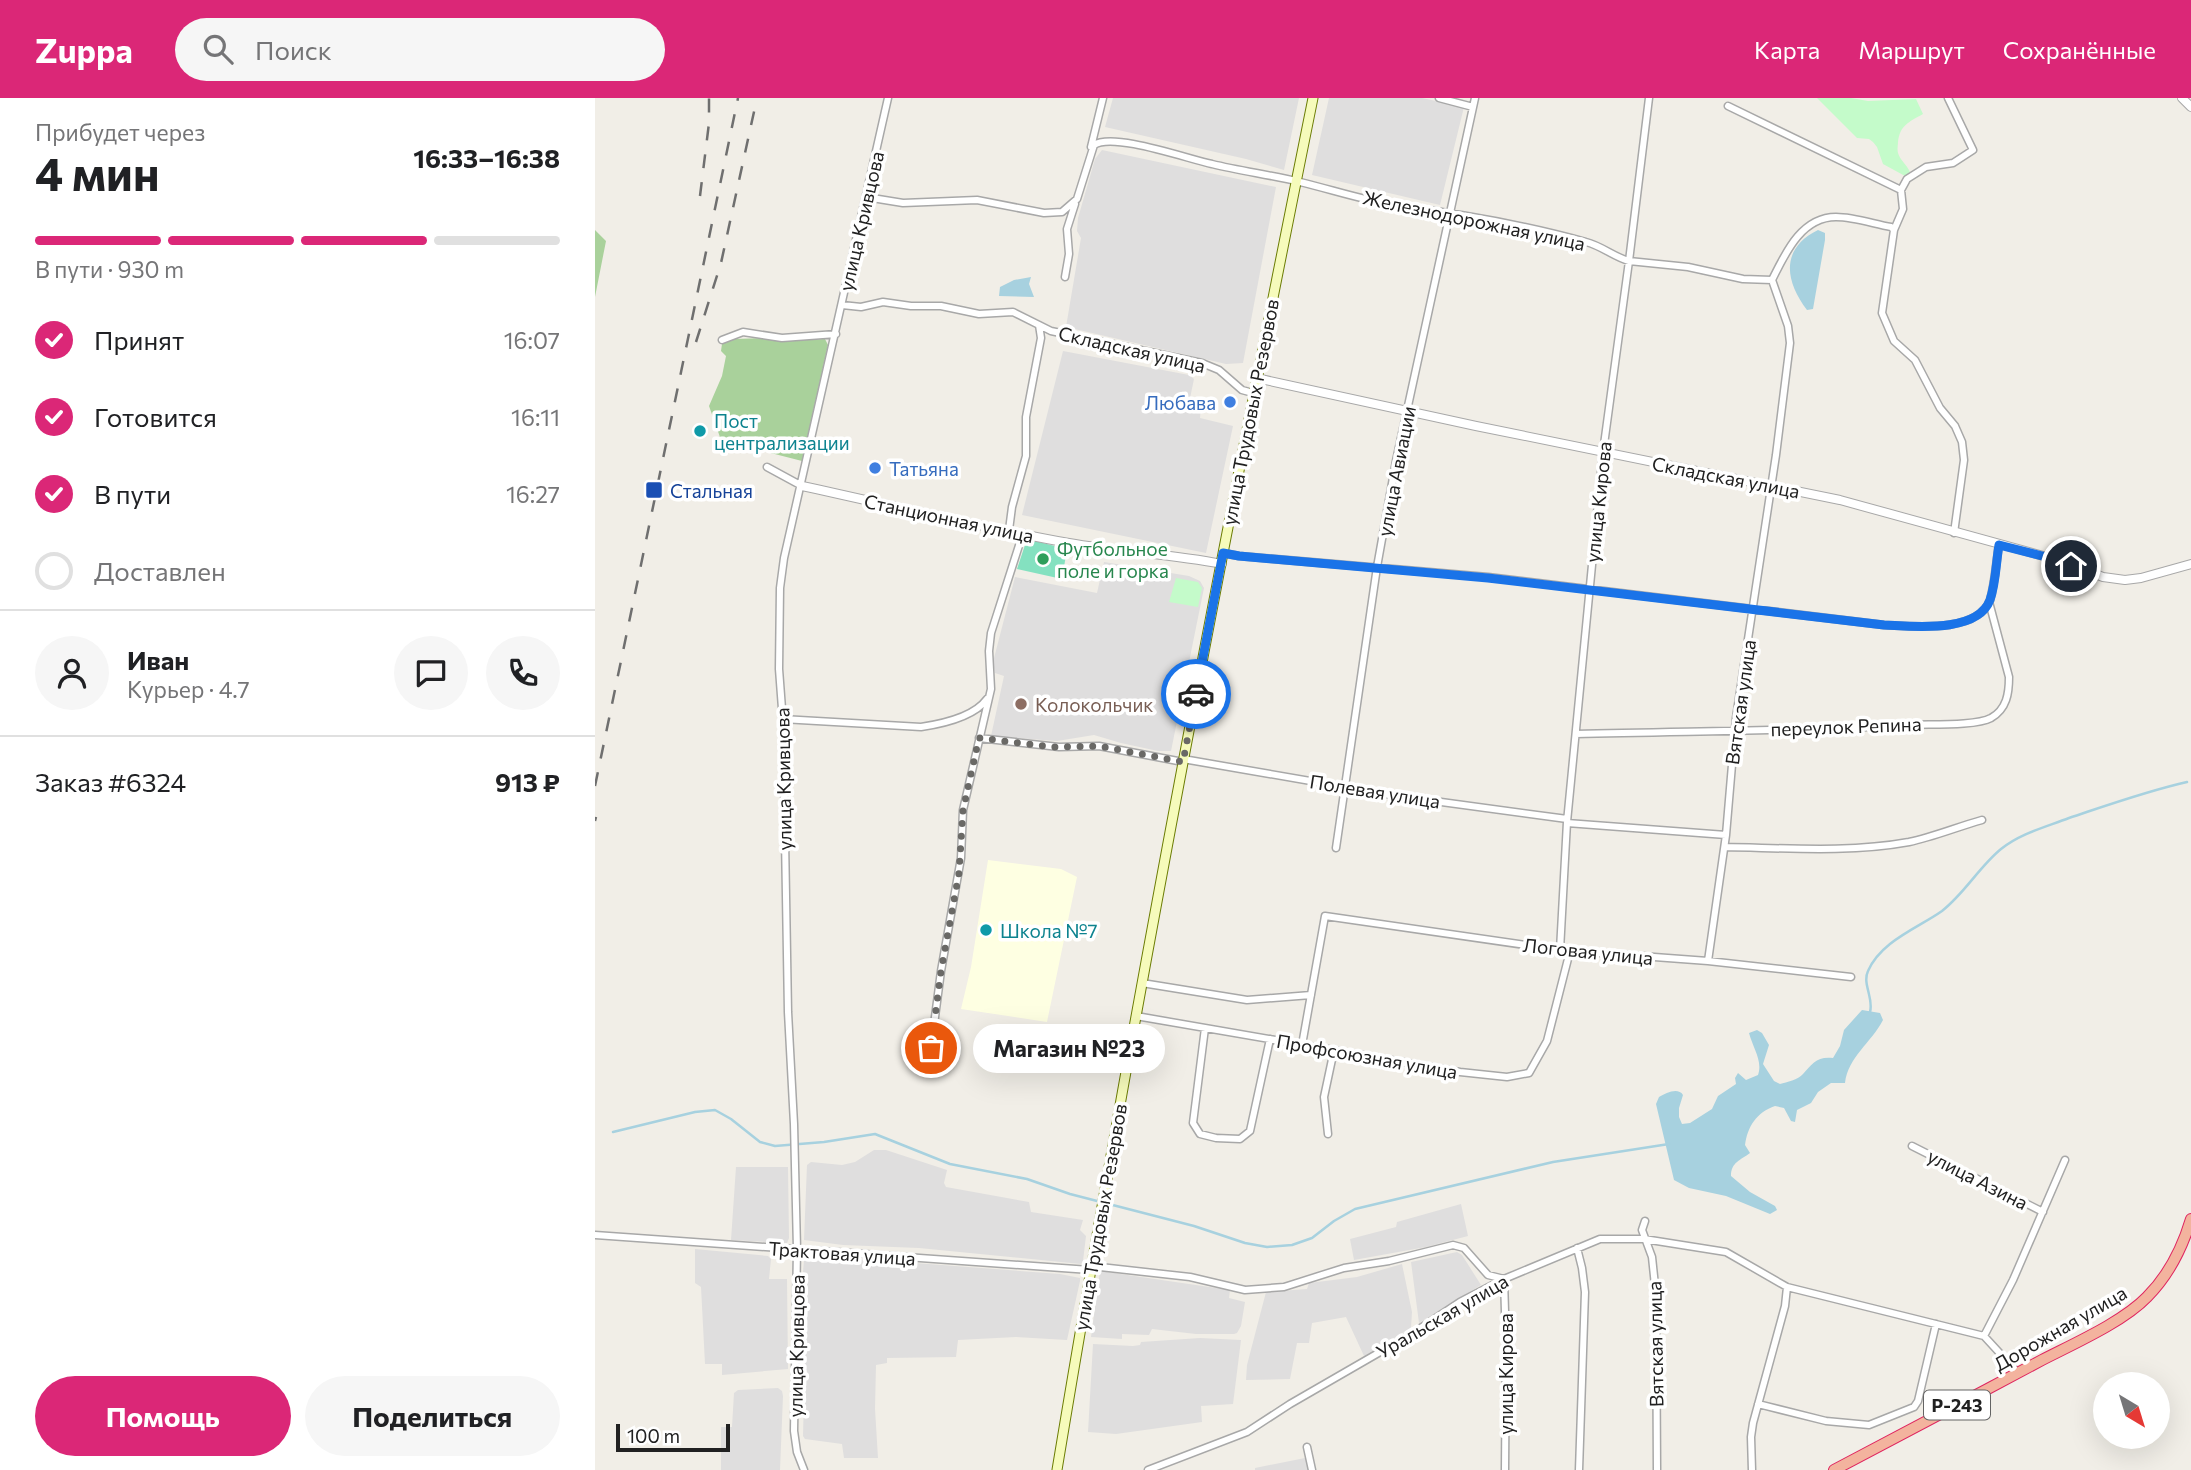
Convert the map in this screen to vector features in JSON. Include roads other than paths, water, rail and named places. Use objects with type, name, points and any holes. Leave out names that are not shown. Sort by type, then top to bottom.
[{"type":"highway","name":"Дорожная улица","points":[[1834,1470],[2092,1333],[2146,1298],[2171,1268],[2191,1219]]},
{"type":"main road","name":"улица Трудовых Резервов","points":[[1057,1470],[1090,1268],[1183,761],[1253,393],[1313,98]]},
{"type":"street","name":"улица Кривцова","points":[[804,1470],[797,1452],[794,1431],[797,1249],[795,1124],[788,1012],[779,669],[780,588],[784,558],[888,98]]},
{"type":"street","points":[[1065,277],[1069,254],[1067,229],[1103,98]]},
{"type":"street","points":[[1439,98],[1473,107]]},
{"type":"street","name":"улица Авиации","points":[[1336,848],[1377,567],[1396,461],[1475,98]]},
{"type":"street","name":"улица Кирова","points":[[1560,950],[1567,821],[1602,452],[1649,98]]},
{"type":"street","points":[[1948,98],[1973,148],[1953,163],[1934,164],[1907,179],[1901,190],[1903,209],[1894,230],[1882,313],[1894,341],[1915,360],[1940,408],[1955,426],[1962,442],[1964,460],[1954,533]]},
{"type":"street","points":[[2182,98],[2191,107]]},
{"type":"street","points":[[1728,106],[1901,190]]},
{"type":"street","name":"Железнодорожная улица","points":[[1090,152],[1098,142],[1112,141],[1161,150],[1215,165],[1296,181],[1389,204],[1495,221],[1589,243],[1629,261],[1688,267],[1744,279],[1772,280]]},
{"type":"street","points":[[866,197],[909,203],[977,200],[1057,213],[1070,207],[1077,199]]},
{"type":"street","points":[[1772,280],[1796,237],[1826,219],[1838,217],[1891,227],[1894,230]]},
{"type":"street","name":"Вятская улица","points":[[1708,961],[1725,847],[1735,730],[1771,487],[1790,335],[1772,280]]},
{"type":"street","name":"Складская улица","points":[[842,305],[861,307],[883,302],[941,306],[979,314],[1013,312],[1051,331],[1202,363],[1219,370],[1242,390],[1253,393]]},
{"type":"street","points":[[1009,530],[1012,507],[1026,456],[1026,417],[1041,338],[1039,325]]},
{"type":"street","points":[[722,340],[743,332],[782,338],[836,334]]},
{"type":"street","name":"Складская улица","points":[[1256,378],[1840,500],[2058,560],[2103,577],[2125,580],[2141,578],[2191,564]]},
{"type":"street","points":[[767,467],[802,486]]},
{"type":"street","name":"Станционная улица","points":[[802,486],[1114,551],[1177,555],[1222,564]]},
{"type":"street","points":[[929,1063],[941,971],[960,868],[962,821],[991,683],[991,634],[1023,533]]},
{"type":"street","points":[[1223,553],[1590,590],[1884,625],[1936,627],[1970,619],[1989,602],[1999,545]]},
{"type":"street","name":"переулок Репина","points":[[1576,734],[1904,725],[1977,722],[1993,717],[2007,699],[2008,677],[1989,602]]},
{"type":"street","points":[[782,719],[909,727],[933,725],[977,709],[986,702],[989,694]]},
{"type":"street","name":"Полевая улица","points":[[979,738],[1053,747],[1099,746],[1567,821],[1726,835]]},
{"type":"street","points":[[1725,847],[1829,849],[1873,846],[1926,837],[1982,820]]},
{"type":"street","name":"Логовая улица","points":[[1311,995],[1325,915],[1560,950],[1708,961],[1851,977]]},
{"type":"street","name":"Профсоюзная улица","points":[[1136,1016],[1460,1072],[1507,1077],[1529,1073],[1547,1041],[1570,951]]},
{"type":"street","points":[[1142,984],[1247,1000],[1311,995],[1302,1045]]},
{"type":"street","points":[[1205,1028],[1193,1123],[1200,1134],[1216,1138],[1235,1140],[1250,1131],[1270,1039]]},
{"type":"street","points":[[1328,1134],[1324,1097],[1334,1050]]},
{"type":"street","name":"улица Азина","points":[[1912,1146],[2043,1212]]},
{"type":"street","name":"улица Азина","points":[[1984,1336],[2065,1160]]},
{"type":"street","name":"Вятская улица","points":[[1645,1221],[1642,1230],[1652,1257],[1655,1289],[1657,1470]]},
{"type":"street","name":"Трактовая улица","points":[[595,1235],[1090,1268],[1190,1277],[1245,1290],[1283,1287],[1344,1268],[1389,1261],[1453,1245],[1464,1248],[1488,1275],[1504,1279]]},
{"type":"street","name":"Уральская улица","points":[[1148,1470],[1247,1432],[1460,1302],[1504,1279],[1600,1238],[1644,1239],[1726,1252],[1787,1287],[1984,1336]]},
{"type":"street","points":[[1577,1248],[1583,1268],[1585,1292],[1579,1470]]},
{"type":"street","name":"улица Кирова","points":[[1504,1279],[1505,1470]]},
{"type":"street","points":[[1752,1470],[1751,1437],[1785,1306],[1787,1287]]},
{"type":"street","points":[[1758,1404],[1826,1421],[1855,1425],[1874,1424],[1914,1408],[1919,1401],[1936,1324]]},
{"type":"street","points":[[1984,1336],[2018,1373]]},
{"type":"street","points":[[1914,1408],[1922,1424]]},
{"type":"street","points":[[1307,1447],[1312,1470]]},
{"type":"water","points":[[1818,230],[1825,233],[1825,240],[1813,309],[1807,310],[1794,287],[1790,266],[1797,246]]},
{"type":"water","points":[[1031,277],[1029,284],[1034,297],[999,296],[1000,287],[1014,280]]},
{"type":"water","points":[[1862,1010],[1880,1013],[1883,1020],[1855,1058],[1845,1083],[1831,1083],[1818,1092],[1811,1103],[1797,1110],[1795,1122],[1791,1121],[1784,1108],[1775,1106],[1763,1112],[1748,1132],[1745,1145],[1750,1153],[1733,1167],[1731,1176],[1777,1210],[1770,1214],[1726,1196],[1689,1188],[1674,1180],[1656,1104],[1659,1097],[1675,1091],[1683,1095],[1679,1108],[1682,1124],[1690,1123],[1712,1109],[1718,1096],[1736,1084],[1738,1073],[1746,1080],[1758,1075],[1758,1060],[1749,1033],[1757,1030],[1769,1045],[1763,1064],[1774,1081],[1780,1084],[1795,1079],[1815,1062],[1823,1058],[1833,1058],[1840,1046],[1844,1030]]},
{"type":"waterway","points":[[1870,1012],[1867,976],[1882,951],[1942,911],[2009,843],[2069,818],[2187,782]]},
{"type":"waterway","points":[[613,1132],[695,1112],[715,1110],[760,1142],[775,1146],[875,1134],[950,1164],[1027,1179],[1070,1194],[1267,1247],[1292,1245],[1312,1238],[1355,1209],[1553,1162],[1669,1144]]},
{"type":"railway","points":[[700,196],[709,123],[709,98]]},
{"type":"railway","points":[[595,786],[738,98]]},
{"type":"railway","points":[[696,342],[721,263],[757,98]]},
{"type":"railway","points":[[595,821],[596,817]]},
{"type":"place","name":"Любава","points":[[1230,402]]},
{"type":"place","name":"Пост централизации","points":[[700,431]]},
{"type":"place","name":"Татьяна","points":[[875,468]]},
{"type":"place","name":"Стальная","points":[[654,490]]},
{"type":"place","name":"Футбольное поле и горка","points":[[1043,559]]},
{"type":"place","name":"Колокольчик","points":[[1021,704]]},
{"type":"place","name":"Школа №7","points":[[986,930]]},
{"type":"place","name":"Магазин №23","points":[[931,1048]]}]
